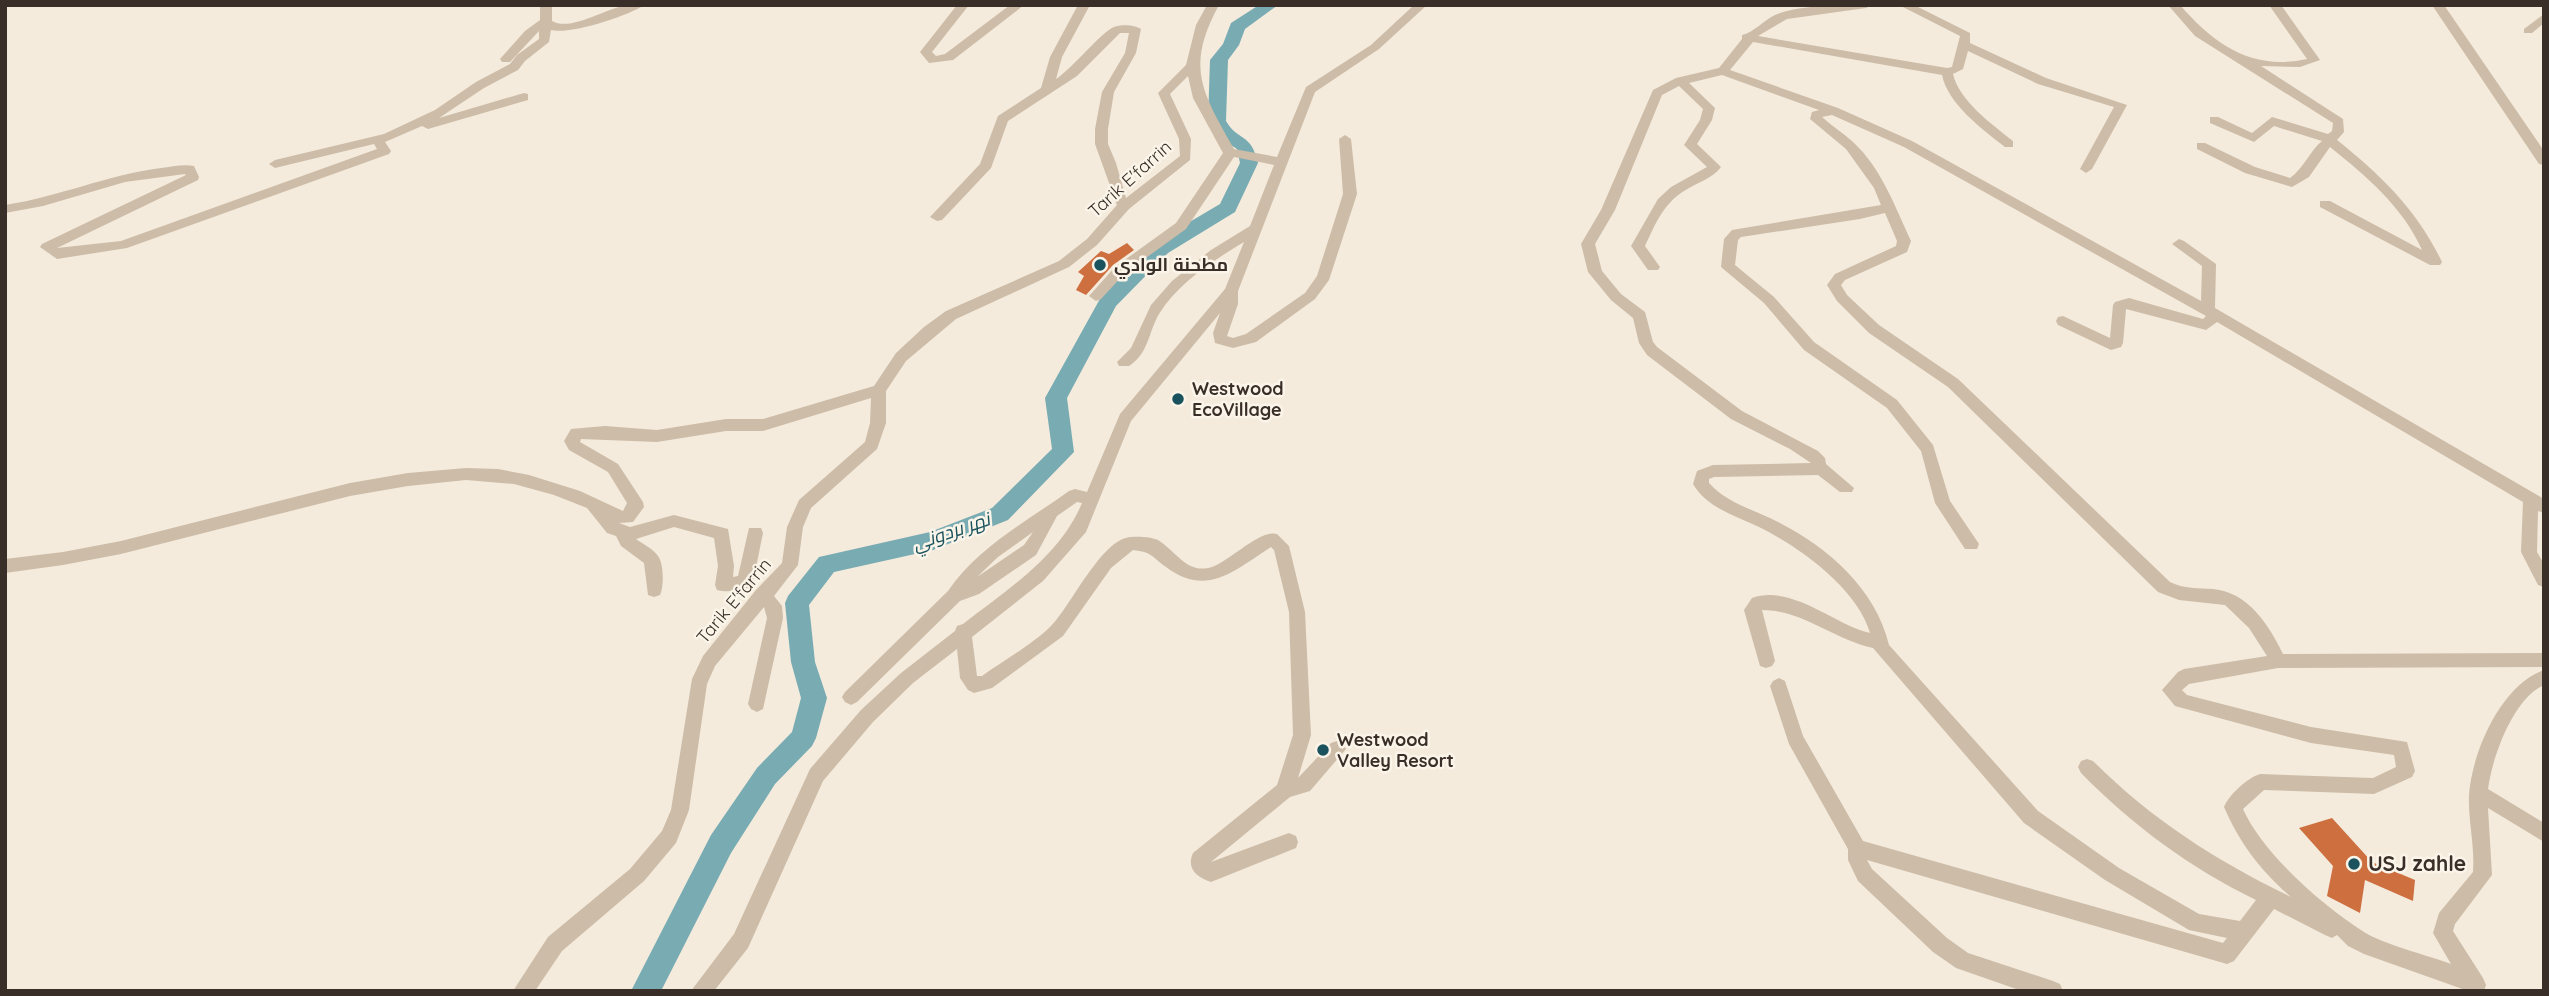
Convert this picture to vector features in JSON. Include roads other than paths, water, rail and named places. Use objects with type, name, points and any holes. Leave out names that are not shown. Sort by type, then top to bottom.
[{"type":"street","points":[[5,209],[34,206],[115,180],[189,169],[193,177],[47,247],[57,254],[122,244],[245,203],[380,145],[388,137],[445,110],[514,67],[520,58],[545,40],[546,5]]},
{"type":"street","points":[[547,21],[556,28],[582,24],[638,5]]},
{"type":"street","points":[[963,5],[926,52],[933,60],[949,57],[1018,5]]},
{"type":"street","points":[[1047,89],[1056,57],[1084,5]]},
{"type":"street","points":[[1213,5],[1202,25],[1192,66],[1193,85],[1236,155],[1280,162]]},
{"type":"street","points":[[701,991],[741,942],[816,775],[867,716],[907,678],[963,631],[1037,576],[1080,527],[1089,499],[1125,418],[1231,291],[1280,162],[1301,119],[1310,90],[1376,47],[1421,5]]},
{"type":"street","points":[[1723,71],[1746,37],[1764,22],[1790,12],[1866,5]]},
{"type":"street","points":[[1746,37],[1947,72],[1957,69],[1966,35],[1905,5]]},
{"type":"street","points":[[2174,5],[2199,34],[2324,110],[2339,122],[2338,132],[2318,151],[2304,174],[2292,183],[2250,170],[2201,145]]},
{"type":"street","points":[[2244,63],[2266,61],[2303,64],[2314,60],[2275,5]]},
{"type":"street","points":[[2438,5],[2544,161]]},
{"type":"street","points":[[2528,32],[2544,17]]},
{"type":"street","points":[[937,218],[986,165],[1002,120],[1073,73],[1117,30],[1135,30],[1134,45],[1123,71],[1109,90],[1101,133],[1101,143],[1111,164],[1115,191],[1124,206]]},
{"type":"street","points":[[1965,45],[2042,81],[2121,105],[2086,169]]},
{"type":"street","points":[[1176,84],[1192,66]]},
{"type":"street","points":[[1819,467],[1820,462],[1816,457],[1772,437],[1733,413],[1648,347],[1640,316],[1616,298],[1591,265],[1588,244],[1608,210],[1657,93],[1680,81],[1723,71],[1834,111],[1908,144],[2212,313],[2537,504],[2529,552],[2544,580]]},
{"type":"street","points":[[1947,72],[1947,79],[1956,92],[2009,144]]},
{"type":"street","points":[[1653,267],[1638,246],[1653,212],[1678,188],[1708,174],[1715,167],[1690,145],[1706,120],[1709,108],[1680,81]]},
{"type":"street","points":[[1176,84],[1193,85]]},
{"type":"street","name":"Tarik E'farrin","points":[[523,991],[555,944],[637,875],[669,837],[680,810],[701,676],[709,661],[790,565],[795,527],[804,504],[872,445],[878,423],[879,390],[895,364],[929,331],[964,309],[1064,264],[1092,242],[1124,206],[1186,157],[1185,139],[1165,98],[1165,89],[1176,84]]},
{"type":"street","points":[[275,164],[400,143],[410,132],[423,126],[524,97]]},
{"type":"street","points":[[1834,111],[1816,115],[1816,119],[1850,146],[1880,187],[1891,207],[1905,245],[1840,277],[1834,285],[1842,298],[1874,329],[1953,383],[2164,587],[2188,596],[2226,597],[2248,615],[2269,641],[2278,661]]},
{"type":"street","points":[[2214,120],[2254,138],[2272,121],[2330,139],[2404,206],[2422,230],[2435,262],[2325,204]]},
{"type":"street","points":[[1231,291],[1233,302],[1219,333],[1220,340],[1233,343],[1262,330],[1310,296],[1324,277],[1350,194],[1345,139]]},
{"type":"street","points":[[1096,296],[1120,270],[1181,226],[1236,155]]},
{"type":"street","points":[[1891,207],[1860,215],[1737,233],[1731,239],[1728,267],[1742,282],[1769,300],[1809,346],[1892,404],[1928,449],[1943,503],[1971,544]]},
{"type":"street","points":[[1124,362],[1132,358],[1141,345],[1155,308],[1181,281],[1257,228]]},
{"type":"street","points":[[2063,321],[2110,345],[2116,343],[2119,335],[2117,312],[2120,305],[2129,303],[2206,325],[2212,313],[2209,264],[2179,244]]},
{"type":"street","points":[[5,566],[61,561],[174,537],[359,488],[432,476],[500,474],[543,484],[590,502],[621,518],[627,517],[636,508],[613,468],[574,446],[572,441],[581,431],[657,436],[726,425],[762,425],[879,390]]},
{"type":"street","points":[[1819,467],[1846,488]]},
{"type":"street","points":[[1819,467],[1805,471],[1713,471],[1702,475],[1701,484],[1721,502],[1786,533],[1819,556],[1861,600],[1874,621],[1882,649],[2031,817],[2112,874],[2196,923],[2243,931]]},
{"type":"street","points":[[850,697],[954,596],[963,579],[983,559],[1075,495],[1089,499]]},
{"type":"street","points":[[590,502],[605,521],[622,532],[627,541],[652,560],[654,590]]},
{"type":"street","points":[[622,532],[642,533],[661,523],[674,521],[722,534],[726,566],[723,585],[746,582],[755,533]]},
{"type":"street","points":[[963,631],[969,678],[974,685],[986,683],[1057,631],[1105,563],[1130,543],[1152,545],[1176,568],[1196,577],[1227,570],[1271,539],[1281,546],[1297,612],[1302,735],[1284,790]]},
{"type":"street","points":[[757,704],[775,618],[774,606],[762,596]]},
{"type":"street","points":[[1766,661],[1752,610],[1758,603],[1782,604],[1850,635],[1879,642]]},
{"type":"street","points":[[2364,944],[2321,911],[2269,862],[2239,827],[2233,807],[2260,782],[2374,786],[2406,771],[2401,748],[2311,735],[2233,716],[2181,701],[2171,690],[2184,677],[2278,661],[2544,660]]},
{"type":"street","points":[[2477,986],[2443,933],[2446,920],[2482,875],[2479,793],[2495,736],[2526,685],[2532,680],[2544,677]]},
{"type":"street","points":[[1779,685],[1795,738],[1857,848],[1857,860],[1865,875],[1940,945],[1963,961],[2053,991]]},
{"type":"street","points":[[1289,842],[1211,873],[1201,867],[1200,859],[1284,790],[1304,785],[1337,749]]},
{"type":"street","points":[[2088,767],[2141,817],[2212,867],[2364,944],[2477,986]]},
{"type":"street","points":[[2479,793],[2544,833]]},
{"type":"street","points":[[1857,848],[2227,954],[2265,904],[2274,899]]},
{"type":"waterway","name":"نهر بردوني","points":[[645,991],[721,844],[766,776],[803,738],[814,698],[803,662],[797,603],[827,564],[933,541],[1000,514],[1063,452],[1056,398],[1108,302],[1161,248],[1228,208],[1249,163],[1245,146],[1223,132],[1217,121],[1219,60],[1231,45],[1237,27],[1270,5]]},
{"type":"place","name":"مطحنة الوادي","points":[[1100,265]]},
{"type":"place","name":"Westwood EcoVillage","points":[[1178,399]]},
{"type":"place","name":"Westwood Valley Resort","points":[[1323,750]]},
{"type":"place","name":"USJ zahle","points":[[2354,864]]}]
